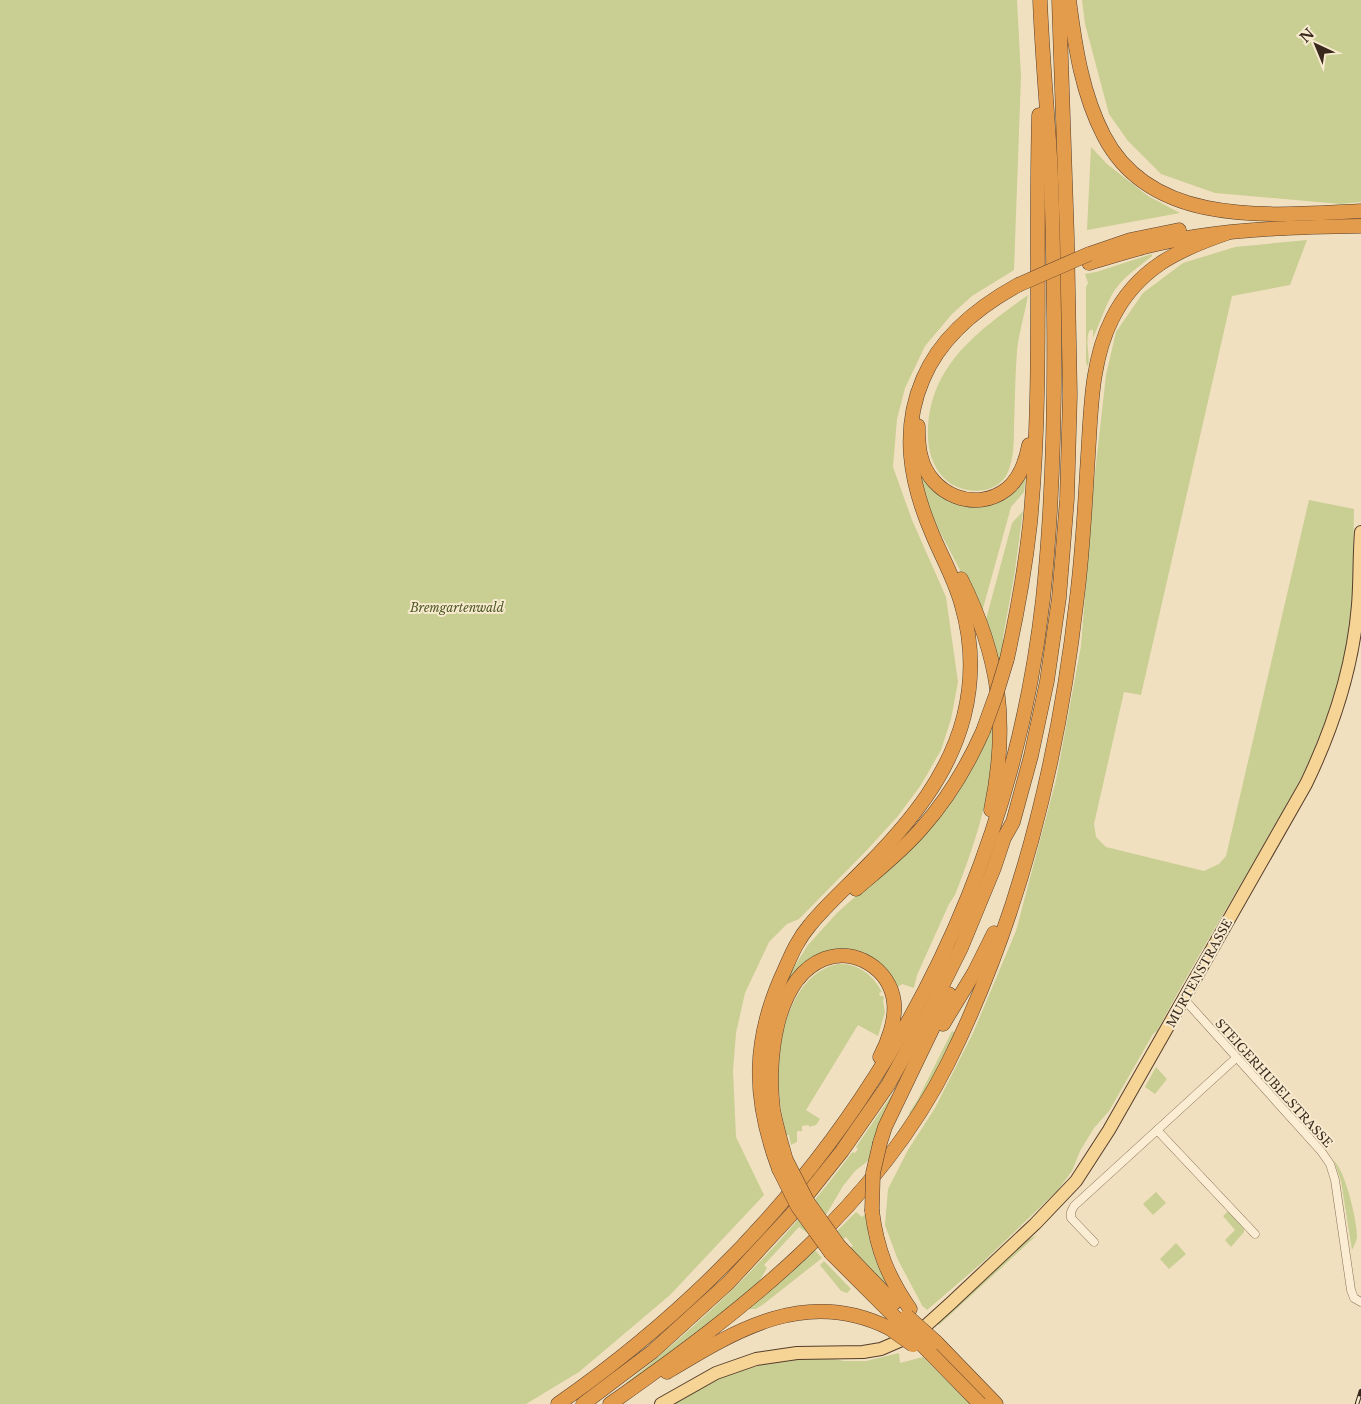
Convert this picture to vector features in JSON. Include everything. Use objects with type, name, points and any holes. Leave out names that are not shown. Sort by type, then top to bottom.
[{"type":"highway","points":[[558,1404],[630,1351],[703,1288],[748,1242],[781,1204],[839,1130],[878,1074],[934,972],[988,845],[1016,752],[1035,655],[1047,553],[1053,437],[1054,309],[1050,159],[1040,0]]},
{"type":"highway","points":[[583,1404],[659,1346],[728,1283],[791,1215],[842,1151],[888,1084],[932,1006],[961,948],[994,868],[1004,838],[1013,822],[1032,756],[1047,681],[1059,598],[1067,499],[1070,396],[1067,227],[1059,0]]},
{"type":"highway","points":[[1069,0],[1078,52],[1091,106],[1110,147],[1130,170],[1146,184],[1161,193],[1196,206],[1240,212],[1294,214],[1361,211]]},
{"type":"highway","points":[[785,968],[813,930],[906,844],[930,818],[959,778],[983,731],[1007,658],[1019,601],[1028,534],[1034,455],[1038,158],[1042,42]]},
{"type":"highway","points":[[980,1404],[804,1216],[766,1128],[760,1088],[764,1024],[770,1003],[795,943],[809,926],[883,850],[919,808],[941,775],[949,759],[964,715],[970,672],[968,638],[965,620],[954,584],[930,530],[910,463],[909,430],[913,406],[926,372],[945,343],[962,324],[981,308],[1130,240],[1164,233],[1294,214]]},
{"type":"highway","points":[[1089,258],[1166,242],[1227,233],[1361,226]]},
{"type":"highway","points":[[610,1404],[705,1334],[792,1261],[842,1213],[895,1150],[934,1089],[958,1043],[976,1001],[1020,883],[1041,798],[1063,698],[1073,635],[1083,535],[1094,380],[1105,335],[1126,295],[1144,275],[1174,254],[1227,233]]},
{"type":"highway","points":[[1018,290],[986,315],[950,349],[933,376],[926,393],[918,427],[918,443],[921,458],[930,477],[952,496],[970,500],[992,497],[1008,488],[1019,474],[1026,460],[1036,394]]},
{"type":"highway","points":[[919,498],[966,589],[982,625],[992,659],[1000,717],[999,767],[996,789],[972,870],[965,902]]},
{"type":"highway","points":[[914,1066],[937,1034],[963,992],[992,938],[1015,882],[1041,798]]},
{"type":"highway","points":[[973,1404],[917,1349],[900,1318],[890,1276],[875,1236],[872,1211],[873,1174],[885,1127],[968,954],[997,882],[1013,839],[1013,822]]},
{"type":"highway","points":[[783,1165],[772,1088],[772,1056],[781,1012],[791,989],[806,970],[825,959],[844,956],[864,960],[880,972],[889,984],[894,1013],[889,1036],[881,1055],[851,1100],[839,1130]]},
{"type":"highway","points":[[617,1404],[672,1369],[752,1326],[783,1316],[813,1311],[842,1312],[867,1318],[900,1318],[936,1342],[996,1404]]},
{"type":"main road","name":"MURTENSTRASSE","points":[[662,1404],[716,1373],[756,1359],[792,1354],[863,1352],[881,1349],[920,1331],[1041,1218],[1076,1181],[1133,1089],[1306,784],[1321,753],[1340,698],[1352,646],[1358,605],[1361,532]]},
{"type":"street","name":"STEIGERHUBELSTRASSE","points":[[1184,999],[1330,1164],[1335,1180],[1350,1287],[1354,1298],[1361,1302]]},
{"type":"street","points":[[1094,1242],[1072,1218],[1073,1208],[1236,1058]]},
{"type":"street","points":[[1157,1130],[1255,1234]]},
{"type":"green space","name":"Bremgartenwald","points":[[0,0],[1017,0],[1021,76],[1014,270],[972,296],[952,314],[925,346],[905,388],[897,419],[893,467],[912,520],[946,597],[958,682],[951,719],[941,750],[921,785],[898,816],[799,919],[787,924],[769,942],[745,993],[736,1033],[733,1071],[736,1137],[764,1195],[670,1295],[579,1372],[526,1404],[0,1404]]},
{"type":"green space","points":[[1082,0],[1361,0],[1361,202],[1340,204],[1215,193],[1161,174],[1128,141],[1109,114],[1085,24]]},
{"type":"green space","points":[[1091,147],[1107,164],[1148,196],[1180,213],[1087,230]]},
{"type":"green space","points":[[1307,240],[1290,285],[1232,296],[1141,695],[1124,692],[1094,824],[1096,837],[1106,847],[1204,871],[1219,864],[1226,856],[1309,500],[1354,509],[1353,589],[1349,628],[1338,682],[1325,725],[1303,774],[1268,837],[1157,1031],[1153,1034],[1109,1111],[1094,1128],[1080,1151],[1072,1171],[1057,1191],[984,1261],[927,1310],[923,1307],[898,1260],[885,1225],[888,1189],[908,1150],[935,1108],[973,1033],[1016,931],[1056,780],[1081,646],[1094,482],[1106,375],[1116,332],[1143,293],[1183,263],[1235,247]]},
{"type":"green space","points":[[1152,254],[1122,281],[1114,291],[1093,338],[1093,330],[1090,330],[1088,334],[1088,367],[1086,363],[1086,287],[1088,283],[1085,274]]},
{"type":"green space","points":[[1028,295],[1017,351],[1014,443],[1010,467],[1003,480],[996,486],[978,491],[959,488],[951,484],[940,473],[929,449],[928,429],[931,406],[938,385],[948,367],[976,335]]},
{"type":"green space","points":[[921,468],[968,503],[1026,475],[1024,492],[1011,507],[982,612],[926,501],[918,476]]},
{"type":"green space","points":[[1023,511],[1003,637],[1004,650],[998,672],[985,623],[1012,523]]},
{"type":"green space","points":[[993,719],[993,751],[990,779],[978,829],[955,895],[949,904],[917,975],[914,988],[902,984],[898,987],[898,994],[894,986],[839,952],[780,997],[792,970],[808,945],[837,913],[894,862]]},
{"type":"green space","points":[[838,964],[858,968],[874,980],[882,992],[879,993],[884,998],[885,1012],[878,1036],[858,1025],[806,1110],[820,1119],[816,1125],[802,1126],[802,1131],[797,1131],[797,1142],[791,1145],[789,1135],[786,1135],[778,1082],[779,1058],[785,1024],[799,992],[823,970]]},
{"type":"green space","points":[[952,1031],[956,1033],[941,1066],[932,1079],[932,1083],[908,1124],[895,1141],[893,1140],[910,1114]]},
{"type":"green space","points":[[1156,1067],[1167,1079],[1155,1094],[1145,1087]]},
{"type":"green space","points":[[893,1093],[869,1160],[855,1171],[843,1186],[813,1237],[799,1227],[764,1265],[767,1268],[754,1290],[627,1385],[626,1383],[717,1304],[773,1247],[850,1155],[853,1152],[855,1153],[858,1149],[856,1147]]},
{"type":"green space","points":[[1334,1161],[1346,1184],[1355,1219],[1357,1238],[1352,1250],[1341,1181]]},
{"type":"green space","points":[[1156,1192],[1166,1203],[1153,1215],[1143,1204]]},
{"type":"green space","points":[[1228,1211],[1244,1229],[1244,1232],[1231,1247],[1225,1240],[1235,1230],[1223,1216]]},
{"type":"green space","points":[[856,1212],[862,1217],[865,1214],[872,1249],[886,1282],[884,1284],[850,1248],[853,1246],[846,1237],[843,1239],[837,1231]]},
{"type":"green space","points":[[1037,1235],[939,1325],[938,1324],[1029,1239]]},
{"type":"green space","points":[[1176,1243],[1186,1254],[1169,1269],[1160,1259]]},
{"type":"green space","points":[[814,1249],[822,1258],[756,1309],[747,1308]]},
{"type":"green space","points":[[824,1261],[851,1289],[847,1293],[841,1291],[820,1265]]},
{"type":"green space","points":[[899,1353],[900,1363],[923,1357],[970,1404],[671,1404],[729,1373],[786,1359],[826,1357],[844,1361],[866,1361]]},
{"type":"railway","points":[[1357,1404],[1361,1391]]}]
